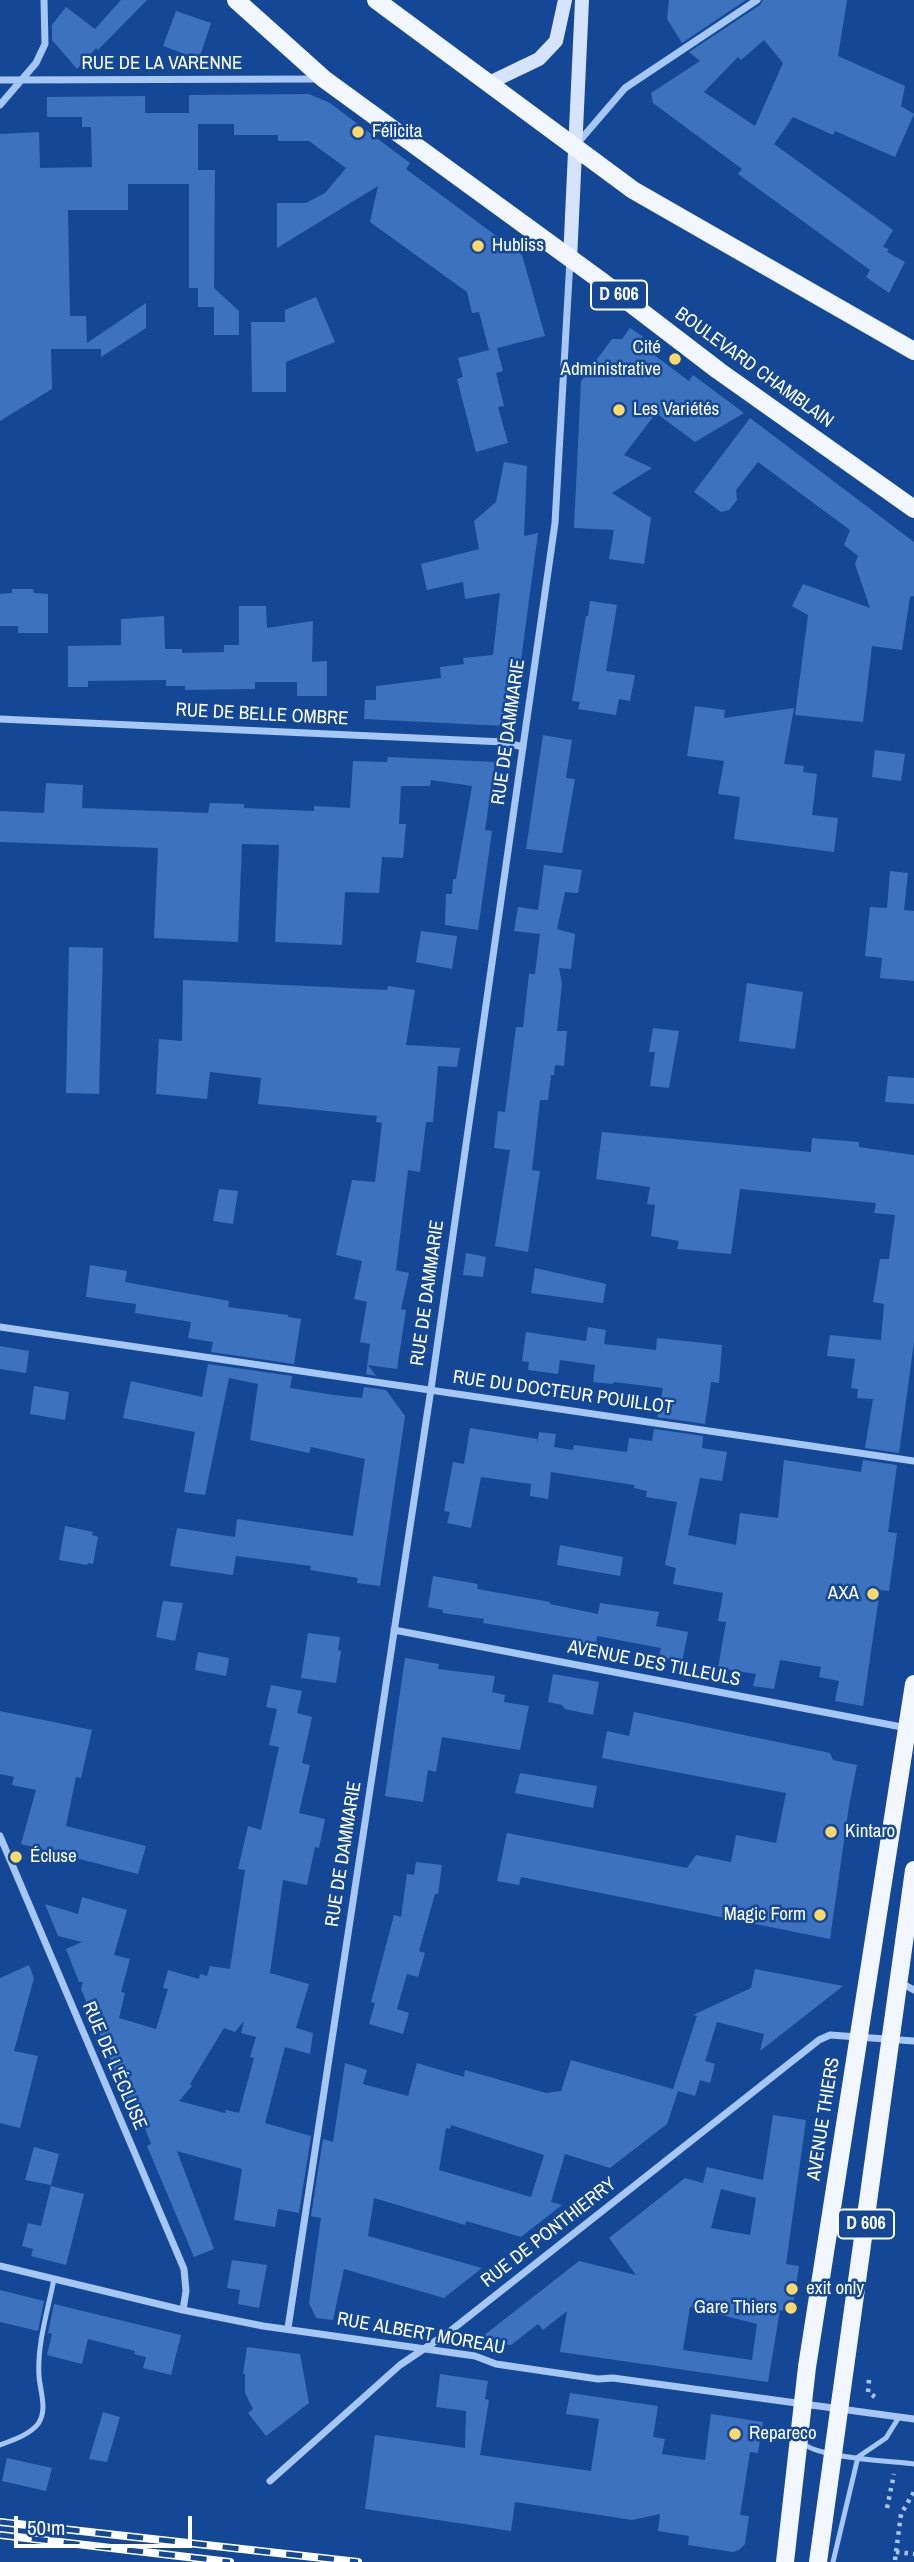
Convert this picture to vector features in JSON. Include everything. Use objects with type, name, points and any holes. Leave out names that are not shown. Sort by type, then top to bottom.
[{"type":"main road","name":"BOULEVARD CHAMBLAIN","points":[[236,0],[324,79],[719,371],[914,509]]},
{"type":"main road","points":[[376,0],[633,190],[914,351]]},
{"type":"main road","name":"AVENUE THIERS","points":[[785,2562],[802,2404],[914,1684]]},
{"type":"main road","name":"D 606","points":[[818,2562],[891,2038],[906,1986],[914,1870]]},
{"type":"street","points":[[0,105],[36,63],[45,44],[44,0]]},
{"type":"street","points":[[489,83],[540,59],[556,41],[565,0]]},
{"type":"street","points":[[570,260],[582,0]]},
{"type":"street","points":[[575,147],[625,88],[757,0]]},
{"type":"street","name":"RUE DE LA VARENNE","points":[[0,80],[324,79]]},
{"type":"street","name":"RUE DE DAMMARIE","points":[[288,2328],[430,1389],[555,523],[570,260]]},
{"type":"street","name":"RUE DE BELLE OMBRE","points":[[0,719],[504,742],[523,747]]},
{"type":"street","name":"RUE DU DOCTEUR POUILLOT","points":[[0,1327],[914,1461]]},
{"type":"street","name":"AVENUE DES TILLEULS","points":[[394,1630],[908,1728]]},
{"type":"street","name":"RUE DE L'ÉCLUSE","points":[[0,1836],[184,2269],[186,2291],[183,2310]]},
{"type":"street","name":"RUE DE PONTHIERRY","points":[[270,2481],[400,2365],[449,2332],[819,2040],[830,2035],[859,2035],[914,2041]]},
{"type":"street","name":"RUE ALBERT MOREAU","points":[[0,2266],[183,2310],[475,2356],[496,2364],[914,2419]]},
{"type":"lane","points":[[0,2445],[22,2436],[38,2423],[44,2401],[39,2377],[40,2353],[54,2279]]},
{"type":"lane","points":[[833,2562],[858,2457],[886,2438],[899,2417]]},
{"type":"lane","points":[[799,2429],[801,2441],[808,2448],[834,2455],[914,2464]]},
{"type":"path","points":[[869,2380],[868,2392],[874,2397],[885,2398]]},
{"type":"path","points":[[887,2508],[895,2470]]},
{"type":"path","points":[[895,2560],[901,2514],[914,2491]]},
{"type":"path","points":[[896,2552],[914,2554]]},
{"type":"building","points":[[121,0],[147,0],[77,69],[52,40],[52,25],[66,7],[95,29]]},
{"type":"building","points":[[669,0],[746,0],[682,43],[667,19]]},
{"type":"building","points":[[763,0],[847,0],[838,56],[905,86],[901,106],[914,114],[895,157],[835,131],[833,135],[793,117],[774,144],[893,230],[883,247],[905,262],[889,293],[866,277],[870,270],[738,174],[742,169],[653,103],[651,93],[700,61],[689,52],[760,5]],"holes":[[[764,40],[783,63],[755,126],[704,92],[738,57],[741,60]]]},
{"type":"building","points":[[176,11],[211,23],[199,59],[163,46]]},
{"type":"building","points":[[309,94],[330,103],[410,163],[406,169],[522,255],[545,336],[489,350],[479,312],[472,313],[467,292],[370,222],[378,186],[277,248],[277,203],[306,203],[325,193],[346,168],[309,141],[278,141],[278,135],[234,135],[234,124],[198,124],[198,170],[215,170],[214,288],[239,311],[239,335],[214,335],[214,307],[198,307],[198,288],[189,288],[189,184],[128,184],[128,210],[68,210],[70,316],[86,316],[87,343],[146,303],[146,328],[101,357],[101,349],[51,349],[52,389],[0,421],[0,134],[39,132],[40,168],[92,167],[91,127],[82,127],[82,117],[47,117],[47,97],[145,96],[145,113],[189,113],[189,95]]},
{"type":"building","points":[[316,297],[335,342],[286,362],[286,392],[252,392],[251,322],[285,322],[285,310]]},
{"type":"building","points":[[630,328],[642,336],[642,346],[689,381],[693,375],[744,413],[695,442],[656,413],[624,455],[652,468],[612,493],[651,518],[644,564],[609,559],[614,530],[574,528],[581,381],[612,339],[622,339]]},
{"type":"building","points":[[497,348],[503,371],[496,373],[504,406],[498,407],[508,443],[476,452],[457,379],[463,377],[458,358]]},
{"type":"building","points":[[750,418],[914,542],[914,596],[910,597],[902,650],[872,646],[863,722],[795,715],[808,615],[792,606],[803,584],[870,608],[855,564],[858,556],[844,545],[850,530],[758,462],[736,490],[737,500],[729,510],[721,512],[694,492]]},
{"type":"building","points":[[504,462],[527,466],[524,536],[538,533],[521,660],[514,661],[505,726],[364,719],[365,700],[376,700],[376,686],[441,678],[440,667],[464,664],[463,658],[493,655],[500,593],[465,599],[463,582],[427,590],[421,564],[479,549],[474,521],[496,502]]},
{"type":"building","points":[[12,589],[33,589],[34,593],[48,594],[48,633],[18,633],[18,626],[0,626],[0,594],[12,593]]},
{"type":"building","points":[[590,601],[617,605],[606,671],[635,675],[630,701],[619,699],[616,715],[578,709],[580,702],[572,701]]},
{"type":"building","points":[[239,606],[266,606],[267,628],[313,621],[312,662],[327,661],[327,696],[297,696],[297,682],[255,682],[255,689],[185,690],[185,686],[166,686],[166,680],[88,681],[88,687],[68,687],[68,646],[121,645],[121,619],[164,616],[165,649],[182,649],[182,653],[224,652],[224,645],[239,645]]},
{"type":"building","points":[[695,706],[725,710],[724,718],[794,708],[784,764],[804,766],[803,772],[817,774],[812,815],[838,818],[834,852],[734,839],[740,797],[718,794],[724,761],[687,756]]},
{"type":"building","points":[[543,735],[572,740],[566,778],[575,779],[562,853],[526,849]]},
{"type":"building","points":[[875,750],[905,754],[901,781],[872,777]]},
{"type":"building","points":[[388,757],[495,762],[485,830],[492,831],[478,930],[445,925],[446,894],[452,894],[453,879],[456,879],[472,786],[431,780],[430,786],[401,786],[399,824],[406,824],[403,858],[382,857],[379,893],[345,892],[342,945],[275,942],[279,845],[242,844],[238,942],[154,938],[158,848],[0,842],[0,811],[44,813],[46,783],[83,785],[82,808],[208,813],[210,803],[244,804],[244,808],[314,811],[314,806],[350,808],[353,761],[387,762]]},
{"type":"building","points":[[544,865],[582,870],[578,893],[565,892],[557,929],[575,934],[571,969],[559,968],[562,984],[557,1031],[567,1031],[564,1066],[555,1065],[548,1100],[540,1100],[532,1170],[540,1171],[528,1252],[495,1246],[510,1150],[494,1148],[498,1111],[505,1112],[516,1027],[523,1027],[529,974],[535,974],[540,934],[514,931],[518,907],[538,910]]},
{"type":"building","points":[[890,871],[908,873],[904,910],[914,911],[914,981],[880,978],[882,958],[865,956],[870,907],[887,908]]},
{"type":"building","points":[[421,931],[457,936],[452,969],[416,962]]},
{"type":"building","points":[[69,947],[103,948],[99,1094],[66,1093]]},
{"type":"building","points":[[183,980],[387,990],[388,986],[415,990],[406,1045],[460,1048],[457,1067],[438,1066],[433,1122],[426,1122],[420,1172],[408,1170],[396,1270],[409,1273],[401,1309],[406,1310],[397,1369],[368,1365],[376,1376],[366,1374],[370,1344],[360,1342],[367,1302],[354,1299],[362,1261],[336,1255],[352,1180],[375,1182],[382,1123],[376,1122],[377,1116],[258,1104],[261,1078],[210,1072],[207,1099],[156,1094],[159,1039],[182,1041]]},
{"type":"building","points":[[747,983],[803,992],[795,1049],[739,1041]]},
{"type":"building","points":[[653,1028],[679,1031],[669,1088],[650,1086],[655,1052],[649,1052]]},
{"type":"building","points":[[888,1076],[914,1078],[914,1104],[885,1102]]},
{"type":"building","points":[[602,1132],[811,1152],[812,1138],[859,1142],[859,1147],[914,1155],[914,1342],[899,1453],[865,1448],[873,1399],[857,1398],[858,1389],[851,1388],[855,1359],[827,1356],[830,1335],[881,1340],[884,1304],[873,1302],[880,1259],[889,1259],[895,1215],[874,1213],[876,1203],[740,1189],[731,1254],[677,1249],[679,1241],[651,1236],[655,1205],[647,1204],[650,1187],[596,1179]]},
{"type":"building","points":[[219,1189],[238,1191],[233,1224],[213,1221]]},
{"type":"building","points":[[466,1253],[486,1257],[483,1277],[463,1275]]},
{"type":"building","points":[[90,1265],[127,1271],[125,1282],[229,1301],[228,1307],[301,1319],[294,1364],[211,1352],[213,1342],[188,1338],[191,1322],[135,1313],[136,1304],[86,1297]]},
{"type":"building","points":[[535,1268],[606,1284],[603,1303],[531,1293]]},
{"type":"building","points":[[588,1327],[606,1330],[604,1344],[656,1350],[657,1338],[722,1345],[719,1383],[711,1382],[705,1424],[657,1417],[663,1388],[593,1382],[595,1365],[560,1360],[558,1374],[528,1370],[529,1362],[522,1361],[526,1332],[586,1341]]},
{"type":"building","points":[[0,1346],[29,1351],[26,1373],[0,1369]]},
{"type":"building","points":[[208,1364],[292,1376],[290,1388],[334,1395],[362,1398],[364,1387],[386,1390],[405,1416],[380,1586],[357,1583],[358,1578],[310,1570],[311,1566],[236,1556],[233,1575],[170,1566],[177,1528],[235,1537],[237,1519],[353,1536],[365,1459],[311,1447],[309,1453],[250,1440],[258,1384],[229,1378],[205,1495],[184,1492],[195,1432],[123,1418],[131,1381],[202,1397]]},
{"type":"building","points":[[34,1386],[69,1392],[65,1420],[30,1414]]},
{"type":"building","points":[[470,1428],[537,1439],[537,1445],[539,1432],[556,1434],[554,1447],[573,1450],[574,1445],[627,1452],[629,1438],[652,1441],[654,1429],[703,1436],[702,1448],[727,1452],[722,1481],[700,1478],[688,1535],[736,1545],[740,1513],[778,1518],[784,1460],[861,1472],[863,1460],[897,1465],[888,1532],[897,1533],[889,1591],[880,1590],[863,1706],[835,1701],[839,1681],[819,1677],[821,1667],[780,1660],[774,1689],[753,1686],[756,1674],[718,1668],[726,1622],[718,1621],[723,1593],[673,1584],[676,1568],[665,1565],[677,1502],[646,1497],[647,1491],[634,1488],[634,1485],[551,1472],[548,1499],[530,1496],[531,1484],[481,1477],[471,1528],[447,1523],[450,1512],[444,1511],[453,1462],[464,1464]]},
{"type":"building","points":[[65,1526],[93,1532],[92,1535],[98,1537],[93,1564],[59,1560]]},
{"type":"building","points":[[560,1545],[623,1557],[620,1576],[557,1565]]},
{"type":"building","points":[[433,1576],[478,1584],[477,1589],[598,1614],[600,1603],[659,1612],[656,1626],[688,1632],[682,1662],[659,1657],[661,1648],[597,1636],[596,1645],[578,1642],[578,1639],[483,1623],[484,1619],[443,1613],[443,1610],[428,1607]]},
{"type":"building","points":[[163,1601],[183,1603],[175,1641],[156,1637]]},
{"type":"building","points":[[308,1633],[340,1637],[338,1650],[341,1651],[336,1683],[301,1678]]},
{"type":"building","points":[[198,1652],[229,1658],[226,1676],[195,1670]]},
{"type":"building","points":[[405,1658],[439,1664],[438,1669],[495,1676],[492,1692],[505,1695],[504,1702],[529,1706],[520,1750],[442,1737],[436,1772],[428,1770],[423,1802],[385,1796]]},
{"type":"building","points":[[553,1674],[599,1682],[593,1715],[548,1702]]},
{"type":"building","points":[[271,1685],[302,1691],[297,1713],[312,1717],[302,1763],[310,1765],[299,1813],[325,1819],[319,1848],[315,1847],[307,1885],[283,1880],[270,1973],[309,1984],[296,2028],[313,2033],[310,2054],[285,2047],[265,2123],[311,2136],[299,2213],[278,2209],[275,2227],[234,2220],[242,2169],[177,2151],[214,2249],[194,2257],[147,2146],[151,2144],[134,2099],[128,2102],[81,1989],[83,1982],[79,1982],[66,1949],[82,1942],[58,1936],[45,1904],[78,1914],[82,1897],[127,1910],[114,1955],[130,1959],[121,1992],[125,1993],[119,2018],[156,2029],[168,1989],[163,1988],[168,1970],[199,1979],[200,1974],[207,1976],[210,1966],[230,1969],[245,1870],[238,1869],[248,1826],[261,1830],[279,1747],[269,1745],[277,1709],[266,1707]],"holes":[[[244,2021],[241,2033],[256,2037],[250,2057],[254,2058],[239,2113],[226,2110],[225,2113],[179,2101],[192,2086],[190,2084],[224,2028],[235,2032]]]},
{"type":"building","points":[[0,1711],[92,1730],[81,1778],[76,1777],[66,1826],[146,1846],[138,1874],[21,1844],[36,1790],[12,1785],[14,1777],[0,1774]]},
{"type":"building","points":[[634,1712],[830,1753],[833,1760],[857,1765],[830,1939],[521,1877],[519,1885],[497,1881],[507,1833],[687,1868],[696,1855],[731,1862],[736,1835],[776,1843],[786,1793],[602,1758],[607,1731],[629,1736]]},
{"type":"building","points":[[520,1773],[597,1786],[593,1808],[515,1793]]},
{"type":"building","points":[[416,1862],[442,1865],[438,1894],[435,1894],[419,1951],[425,1953],[418,1977],[407,1974],[397,2009],[409,2013],[403,2034],[369,2024],[375,2003],[371,2002],[394,1915],[401,1917],[407,1874],[414,1875]]},
{"type":"building","points":[[29,1965],[34,1978],[14,2051],[38,2056],[20,2128],[0,2123],[0,1978]]},
{"type":"building","points":[[755,1969],[843,1986],[760,2051],[764,2034],[717,2022],[705,2061],[715,2064],[710,2083],[700,2080],[695,2096],[678,2091],[667,2124],[610,2168],[565,2154],[551,2202],[562,2205],[521,2237],[466,2221],[465,2225],[374,2198],[368,2236],[482,2268],[444,2298],[344,2269],[333,2320],[316,2318],[309,2303],[321,2218],[311,2216],[323,2139],[333,2142],[345,2063],[367,2070],[363,2084],[408,2096],[417,2063],[464,2077],[465,2070],[546,2093],[561,2091],[571,2060],[673,2089],[697,2016],[693,2015],[751,1988]],"holes":[[[451,2125],[544,2155],[531,2197],[439,2170],[446,2128],[450,2129]]]},
{"type":"building","points":[[773,2115],[806,2120],[786,2264],[799,2266],[792,2312],[780,2310],[768,2382],[560,2352],[567,2311],[543,2330],[538,2324],[511,2345],[478,2340],[579,2261],[636,2275],[609,2238],[685,2178],[703,2183],[707,2167],[763,2180]],"holes":[[[721,2189],[756,2198],[750,2235],[711,2228]],[[690,2307],[757,2324],[752,2360],[683,2350]]]},
{"type":"building","points":[[34,2147],[59,2154],[51,2185],[25,2180]]},
{"type":"building","points":[[51,2186],[84,2194],[66,2265],[31,2256],[33,2249],[22,2246],[28,2223],[41,2226]]},
{"type":"building","points":[[232,2260],[267,2265],[259,2308],[238,2304],[240,2290],[227,2288]]},
{"type":"building","points":[[0,2290],[44,2301],[38,2331],[0,2322]]},
{"type":"building","points":[[54,2304],[181,2335],[171,2375],[143,2368],[146,2357],[134,2354],[135,2351],[88,2339],[82,2364],[47,2355]]},
{"type":"building","points":[[247,2347],[300,2354],[309,2403],[266,2436],[248,2413],[253,2409],[245,2393],[243,2374]]},
{"type":"building","points":[[440,2374],[488,2381],[485,2399],[489,2400],[480,2455],[591,2471],[599,2419],[566,2414],[570,2393],[658,2406],[653,2437],[665,2439],[662,2454],[705,2460],[711,2414],[763,2422],[758,2453],[750,2452],[740,2515],[749,2516],[745,2544],[733,2552],[688,2545],[689,2536],[658,2531],[660,2514],[632,2520],[515,2502],[511,2531],[365,2509],[375,2435],[465,2448],[466,2411],[436,2407]]},
{"type":"building","points":[[103,2412],[120,2417],[107,2462],[89,2459]]},
{"type":"building","points":[[7,2458],[52,2468],[46,2491],[2,2481]]},
{"type":"railway","points":[[0,2522],[358,2562]]},
{"type":"railway","points":[[0,2535],[230,2562]]},
{"type":"place","name":"Félicita","points":[[358,132]]},
{"type":"place","name":"Hubliss","points":[[478,246]]},
{"type":"place","name":"Cité Administrative","points":[[675,359]]},
{"type":"place","name":"Les Variétés","points":[[619,410]]},
{"type":"place","name":"AXA","points":[[873,1594]]},
{"type":"place","name":"Kintaro","points":[[831,1832]]},
{"type":"place","name":"Écluse","points":[[16,1857]]},
{"type":"place","name":"Magic Form","points":[[820,1915]]},
{"type":"place","name":"exit only","points":[[792,2289]]},
{"type":"place","name":"Gare Thiers","points":[[791,2308]]},
{"type":"place","name":"Repareco","points":[[735,2434]]}]
